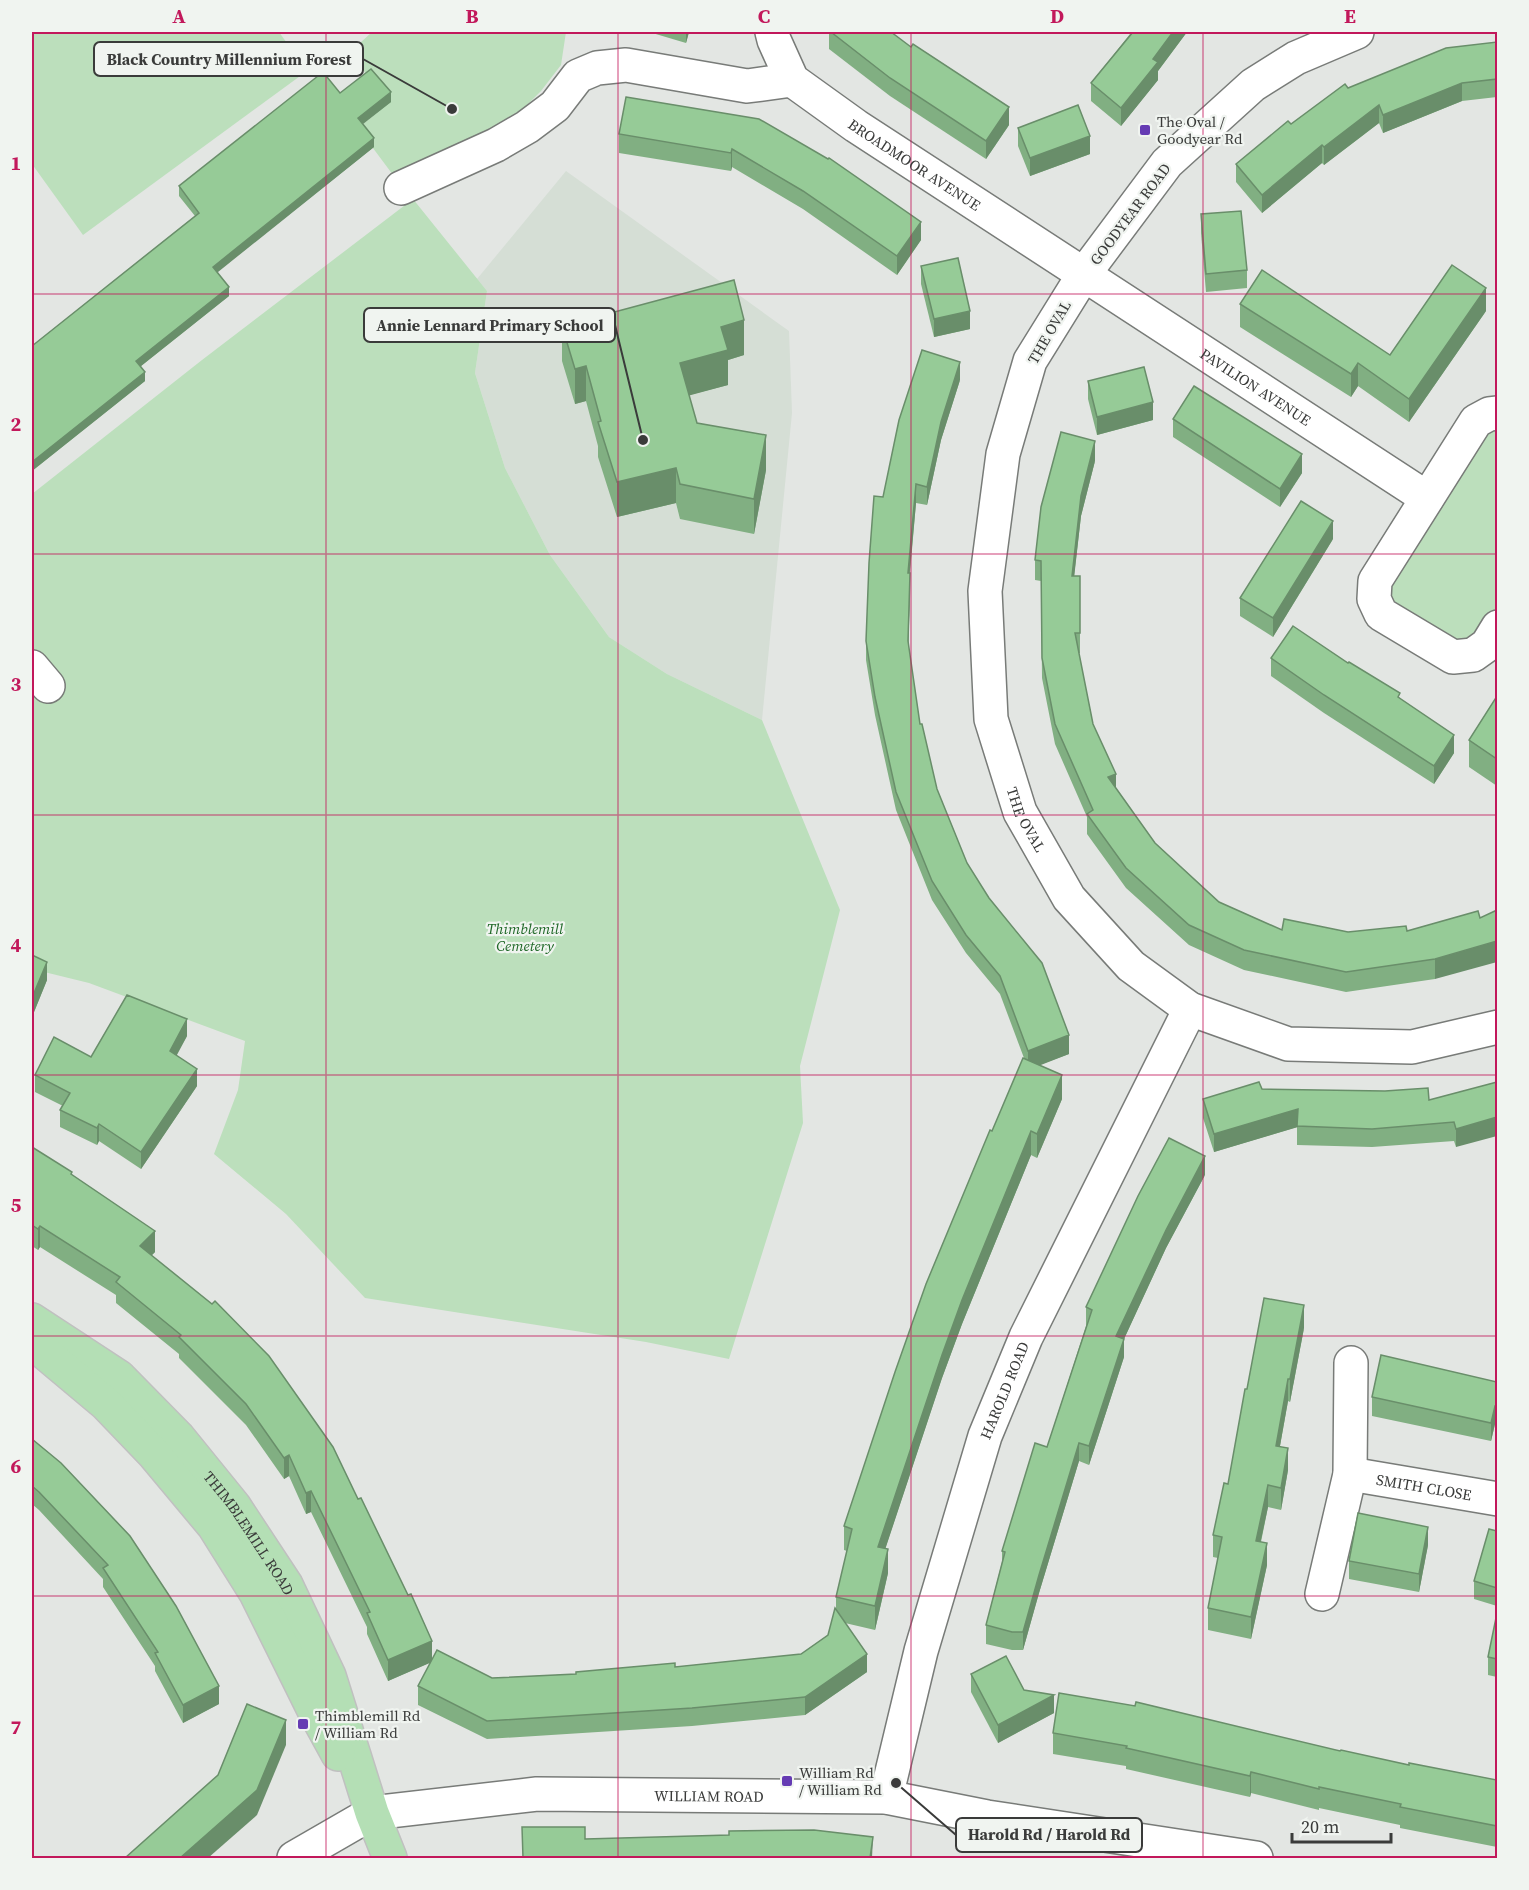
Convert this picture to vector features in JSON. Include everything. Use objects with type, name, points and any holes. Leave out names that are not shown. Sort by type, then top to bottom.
[{"type":"main road","name":"THIMBLEMILL ROAD","points":[[32,1320],[119,1377],[178,1437],[234,1506],[286,1585],[329,1676],[372,1813],[390,1858]]},
{"type":"main road","name":"THIMBLEMILL ROAD","points":[[32,1342],[106,1404],[153,1453],[214,1526],[256,1593],[315,1712],[372,1813]]},
{"type":"street","points":[[400,188],[496,145],[527,127],[555,106],[578,76],[597,68],[626,65],[747,86],[792,80],[772,32]]},
{"type":"street","points":[[1299,45],[1356,32]]},
{"type":"street","name":"GOODYEAR ROAD","points":[[1084,274],[1167,163],[1299,45]]},
{"type":"street","name":"BROADMOOR AVENUE","points":[[792,80],[856,126],[1084,274]]},
{"type":"street","name":"PAVILION AVENUE","points":[[1084,274],[1427,498]]},
{"type":"street","name":"THE OVAL","points":[[1084,274],[1030,361],[1003,454],[985,591],[991,719],[1020,812],[1069,898],[1131,966],[1190,1009],[1288,1044],[1413,1047],[1497,1027]]},
{"type":"street","points":[[1497,413],[1489,414],[1476,421],[1375,581],[1374,599],[1381,614],[1453,657],[1473,655],[1487,645],[1497,627]]},
{"type":"street","name":"HAROLD ROAD","points":[[886,1797],[921,1651],[985,1436],[1026,1337],[1190,1009]]},
{"type":"street","points":[[1322,1594],[1350,1474],[1351,1363]]},
{"type":"street","name":"SMITH CLOSE","points":[[1350,1474],[1497,1499]]},
{"type":"street","name":"WILLIAM ROAD","points":[[372,1813],[537,1794],[886,1797],[987,1817],[1256,1858]]},
{"type":"street","points":[[294,1858],[372,1813]]},
{"type":"shaded area","points":[[566,171],[789,331],[792,413],[762,720],[667,674],[609,637],[550,555],[505,468],[475,373],[487,291],[477,279]]},
{"type":"green space","points":[[32,32],[279,32],[307,71],[83,235],[32,164]]},
{"type":"green space","points":[[372,32],[566,32],[561,65],[541,91],[516,116],[399,183],[358,128],[390,102],[371,78],[347,55]]},
{"type":"green space","name":"Thimblemill Cemetery","points":[[413,199],[487,291],[475,373],[505,468],[550,555],[609,637],[667,674],[762,720],[840,910],[800,1066],[803,1123],[729,1359],[646,1342],[365,1298],[286,1214],[214,1154],[238,1090],[245,1041],[89,983],[32,969],[32,494],[202,360]]},
{"type":"green space","points":[[1497,428],[1497,610],[1478,635],[1462,642],[1413,628],[1389,598],[1391,575],[1482,436]]},
{"type":"building","points":[[831,32],[891,32],[911,47],[913,44],[1009,107],[986,141],[890,78]]},
{"type":"building","points":[[1133,32],[1173,32],[1153,59],[1158,62],[1121,108],[1091,83]]},
{"type":"building","points":[[1497,42],[1497,79],[1462,83],[1383,115],[1379,105],[1324,147],[1322,145],[1262,195],[1236,164],[1288,121],[1291,124],[1345,84],[1348,88],[1446,48]]},
{"type":"building","points":[[371,69],[391,92],[358,118],[374,138],[213,267],[229,287],[136,361],[145,372],[32,462],[32,346],[199,213],[179,186],[323,72],[340,93]]},
{"type":"building","points":[[626,97],[759,119],[829,158],[921,222],[897,256],[803,191],[732,149],[731,153],[619,134]]},
{"type":"building","points":[[1078,105],[1090,136],[1030,158],[1018,128]]},
{"type":"building","points":[[1241,211],[1247,270],[1206,274],[1201,214]]},
{"type":"building","points":[[958,258],[970,311],[934,319],[921,266]]},
{"type":"building","points":[[1452,265],[1486,288],[1409,399],[1358,363],[1351,374],[1240,304],[1262,270],[1390,355]]},
{"type":"building","points":[[734,280],[744,320],[721,327],[728,350],[680,363],[697,423],[766,435],[754,499],[680,484],[676,468],[617,482],[598,422],[601,421],[586,366],[575,369],[562,326]]},
{"type":"building","points":[[922,350],[960,362],[941,422],[927,487],[916,484],[908,573],[910,573],[908,641],[920,724],[922,724],[937,789],[967,863],[989,898],[1042,963],[1069,1035],[1028,1051],[1000,976],[966,935],[932,881],[896,792],[875,697],[866,641],[874,496],[883,497],[899,420]]},
{"type":"building","points":[[1144,367],[1153,402],[1097,417],[1088,381]]},
{"type":"building","points":[[1194,386],[1302,454],[1280,489],[1173,419]]},
{"type":"building","points":[[1061,432],[1095,441],[1081,496],[1072,576],[1080,576],[1080,633],[1075,633],[1093,724],[1116,774],[1108,777],[1155,843],[1219,902],[1282,930],[1284,919],[1348,932],[1406,926],[1407,931],[1478,911],[1480,918],[1497,910],[1497,941],[1435,959],[1346,972],[1244,950],[1189,925],[1126,868],[1087,814],[1093,810],[1055,724],[1042,658],[1041,561],[1035,560],[1041,507]]},
{"type":"building","points":[[1301,501],[1333,521],[1273,618],[1240,598]]},
{"type":"building","points":[[1293,626],[1348,663],[1400,693],[1398,697],[1454,735],[1434,766],[1271,658]]},
{"type":"building","points":[[1497,696],[1497,759],[1469,740]]},
{"type":"building","points":[[32,955],[47,962],[34,993],[32,992]]},
{"type":"building","points":[[127,995],[187,1019],[170,1051],[197,1069],[141,1152],[99,1124],[97,1128],[60,1110],[70,1093],[35,1075],[54,1037],[91,1057]]},
{"type":"building","points":[[1023,1058],[1062,1075],[1037,1134],[1031,1131],[942,1355],[878,1547],[888,1549],[875,1606],[836,1597],[852,1529],[844,1526],[895,1372],[926,1284],[990,1130],[992,1131]]},
{"type":"building","points":[[1259,1082],[1262,1089],[1385,1091],[1428,1088],[1429,1100],[1497,1082],[1497,1117],[1456,1129],[1454,1122],[1372,1129],[1297,1126],[1298,1109],[1214,1134],[1203,1099]]},
{"type":"building","points":[[1169,1138],[1205,1156],[1166,1230],[1116,1336],[1124,1339],[1089,1446],[1079,1443],[1023,1632],[1012,1632],[986,1625],[1005,1552],[1002,1551],[1035,1443],[1047,1447],[1092,1310],[1086,1307],[1138,1196]]},
{"type":"building","points":[[32,1147],[72,1172],[71,1174],[155,1231],[140,1246],[212,1304],[215,1301],[269,1356],[333,1447],[358,1499],[361,1498],[408,1595],[411,1594],[432,1641],[388,1660],[367,1613],[370,1612],[311,1491],[306,1493],[289,1455],[284,1458],[246,1404],[179,1337],[181,1335],[116,1282],[120,1277],[40,1226],[38,1229],[32,1225]]},
{"type":"building","points":[[1264,1298],[1304,1305],[1276,1446],[1288,1448],[1281,1488],[1268,1485],[1256,1541],[1267,1543],[1251,1617],[1208,1608],[1222,1537],[1213,1535],[1224,1483],[1228,1484]]},
{"type":"building","points":[[1381,1355],[1497,1382],[1497,1407],[1495,1406],[1491,1423],[1372,1397]]},
{"type":"building","points":[[32,1439],[61,1463],[130,1536],[176,1606],[219,1686],[183,1705],[155,1653],[158,1652],[103,1568],[108,1565],[32,1486]]},
{"type":"building","points":[[1358,1513],[1428,1527],[1419,1574],[1349,1561]]},
{"type":"building","points":[[1489,1529],[1497,1531],[1497,1588],[1474,1581]]},
{"type":"building","points":[[835,1608],[867,1654],[805,1697],[692,1708],[487,1721],[418,1686],[437,1650],[492,1678],[576,1674],[576,1672],[675,1663],[675,1667],[801,1654],[828,1635]]},
{"type":"building","points":[[1497,1613],[1497,1659],[1488,1657]]},
{"type":"building","points":[[1006,1656],[1024,1690],[1054,1695],[998,1725],[971,1674]]},
{"type":"building","points":[[1059,1693],[1135,1706],[1136,1702],[1340,1751],[1497,1780],[1497,1826],[1400,1807],[1401,1804],[1319,1787],[1319,1789],[1251,1772],[1250,1776],[1126,1748],[1127,1746],[1053,1733]]},
{"type":"building","points":[[247,1704],[286,1720],[257,1790],[180,1858],[125,1858],[218,1775]]},
{"type":"building","points":[[522,1827],[585,1827],[585,1839],[729,1835],[729,1831],[814,1830],[873,1837],[870,1858],[523,1858]]},
{"type":"place","name":"Black Country Millennium Forest","points":[[452,109]]},
{"type":"place","name":"The Oval / Goodyear Rd","points":[[1145,130]]},
{"type":"place","name":"Annie Lennard Primary School","points":[[643,440]]},
{"type":"place","name":"Thimblemill Rd / William Rd","points":[[303,1724]]},
{"type":"place","name":"William Rd / William Rd","points":[[787,1781]]},
{"type":"place","name":"Harold Rd / Harold Rd","points":[[896,1783]]}]
